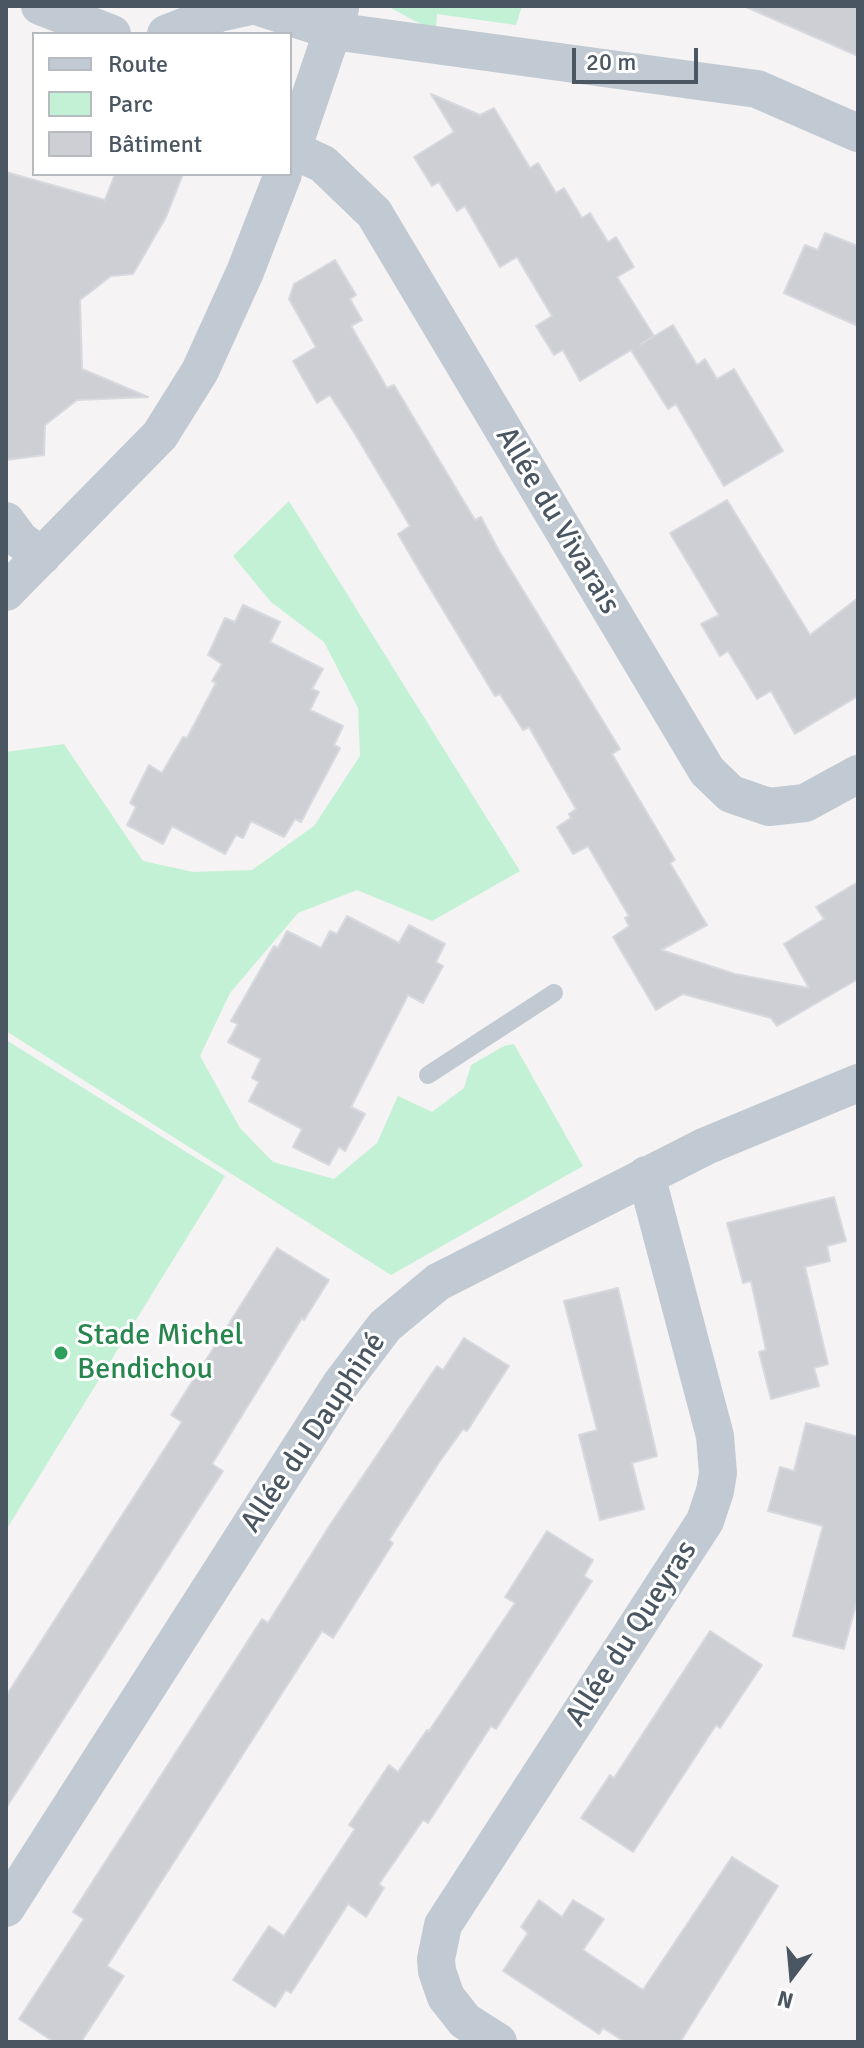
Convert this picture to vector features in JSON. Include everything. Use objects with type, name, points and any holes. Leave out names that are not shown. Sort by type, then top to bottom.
[{"type":"street","points":[[40,6],[107,32]]},
{"type":"street","points":[[171,32],[219,13],[254,6],[337,18],[757,89],[858,133]]},
{"type":"street","points":[[292,151],[337,18]]},
{"type":"street","name":"Allée du Vivarais","points":[[292,160],[323,164],[374,213],[707,771],[731,794],[769,807],[805,803],[858,774]]},
{"type":"street","points":[[6,592],[160,435],[200,371],[245,272],[283,176]]},
{"type":"street","points":[[6,521],[20,540],[42,556]]},
{"type":"street","name":"Allée du Dauphiné","points":[[6,1908],[341,1384],[385,1326],[438,1282],[646,1175],[706,1146],[858,1083]]},
{"type":"street","name":"Allée du Queyras","points":[[498,2042],[465,2021],[446,1997],[436,1959],[443,1925],[705,1521],[715,1491],[718,1473],[715,1436],[646,1175]]},
{"type":"lane","points":[[428,1075],[554,993]]},
{"type":"green space","points":[[387,6],[522,6],[516,25],[437,14],[436,28],[428,28]]},
{"type":"green space","points":[[289,501],[520,871],[432,921],[357,890],[298,913],[230,993],[200,1056],[240,1128],[273,1162],[334,1179],[377,1143],[398,1096],[432,1112],[464,1088],[471,1065],[504,1046],[514,1044],[583,1166],[391,1275],[6,1031],[6,752],[64,744],[143,861],[193,872],[252,870],[314,826],[360,756],[358,708],[324,642],[271,602],[233,556]]},
{"type":"green space","name":"Stade Michel Bendichou","points":[[6,1040],[225,1176],[6,1530]]},
{"type":"building","points":[[858,6],[858,56],[746,7]]},
{"type":"building","points":[[431,94],[480,115],[494,108],[530,168],[538,163],[556,193],[564,188],[582,218],[590,213],[608,242],[616,237],[634,267],[617,277],[654,336],[641,344],[673,325],[697,365],[705,359],[717,379],[734,369],[783,451],[724,486],[676,404],[668,409],[631,350],[580,381],[563,350],[554,355],[536,326],[552,316],[517,257],[500,267],[465,206],[457,211],[439,182],[432,186],[414,157],[454,132]]},
{"type":"building","points":[[6,172],[105,200],[114,176],[182,176],[166,217],[133,274],[111,276],[80,300],[82,369],[148,397],[77,400],[45,425],[44,455],[6,460]]},
{"type":"building","points":[[825,233],[858,246],[858,326],[784,293],[805,245],[818,250]]},
{"type":"building","points":[[335,260],[356,295],[350,299],[362,320],[351,326],[387,388],[394,385],[475,520],[481,517],[620,749],[612,754],[675,860],[670,863],[707,925],[661,950],[735,974],[809,988],[784,944],[824,919],[816,907],[858,882],[858,979],[777,1026],[771,1018],[683,994],[656,1010],[613,937],[629,926],[625,918],[629,916],[588,846],[573,854],[557,827],[571,818],[569,814],[576,809],[529,727],[523,730],[500,694],[495,696],[422,575],[398,534],[410,526],[355,434],[330,395],[317,403],[293,361],[316,347],[289,299],[294,284]]},
{"type":"building","points":[[727,500],[810,635],[858,598],[858,696],[795,734],[771,691],[757,699],[728,651],[720,656],[701,624],[719,615],[670,533]]},
{"type":"building","points":[[243,605],[280,622],[270,642],[323,669],[312,689],[319,692],[310,710],[343,726],[334,745],[340,748],[301,822],[295,819],[284,837],[251,821],[243,838],[236,835],[225,854],[172,826],[163,844],[127,825],[136,807],[130,803],[149,765],[162,773],[183,737],[187,738],[216,683],[212,681],[222,664],[208,655],[225,618],[235,622]]},
{"type":"building","points":[[347,916],[399,943],[409,925],[445,944],[436,962],[443,966],[423,1003],[408,995],[351,1107],[365,1114],[345,1151],[339,1147],[329,1165],[293,1147],[302,1129],[249,1101],[259,1082],[252,1078],[261,1059],[228,1042],[238,1024],[231,1021],[274,946],[278,948],[287,931],[321,948],[330,931],[337,934]]},
{"type":"building","points":[[834,1197],[846,1241],[827,1246],[830,1261],[805,1267],[828,1364],[814,1368],[819,1386],[771,1399],[759,1352],[766,1350],[751,1281],[743,1283],[727,1223]]},
{"type":"building","points":[[277,1248],[329,1280],[212,1464],[223,1471],[6,1808],[6,1696],[182,1422],[171,1415]]},
{"type":"building","points":[[618,1288],[657,1456],[632,1463],[644,1509],[600,1520],[579,1435],[597,1430],[564,1301]]},
{"type":"building","points":[[464,1338],[509,1366],[467,1431],[463,1429],[440,1461],[389,1540],[393,1543],[333,1638],[322,1631],[107,1966],[124,1976],[81,2042],[54,2042],[19,2019],[84,1919],[73,1912],[262,1619],[268,1623],[437,1366],[443,1370]]},
{"type":"building","points":[[806,1423],[858,1437],[858,1597],[844,1649],[793,1636],[823,1526],[768,1511],[780,1467],[794,1471]]},
{"type":"building","points":[[547,1531],[593,1560],[584,1576],[592,1581],[496,1729],[491,1726],[428,1823],[423,1820],[379,1884],[384,1888],[366,1917],[348,1904],[291,1993],[286,1990],[275,2007],[233,1980],[269,1926],[284,1936],[355,1829],[349,1825],[389,1765],[398,1772],[429,1731],[515,1603],[505,1597]]},
{"type":"building","points":[[710,1631],[762,1665],[720,1728],[716,1725],[633,1852],[581,1818],[610,1775],[614,1778]]},
{"type":"building","points":[[732,1857],[778,1886],[680,2042],[625,2042],[603,2028],[599,2034],[503,1971],[528,1933],[521,1927],[539,1900],[562,1917],[573,1900],[604,1919],[583,1950],[643,1990]]},
{"type":"place","name":"Stade Michel Bendichou","points":[[61,1353]]}]
